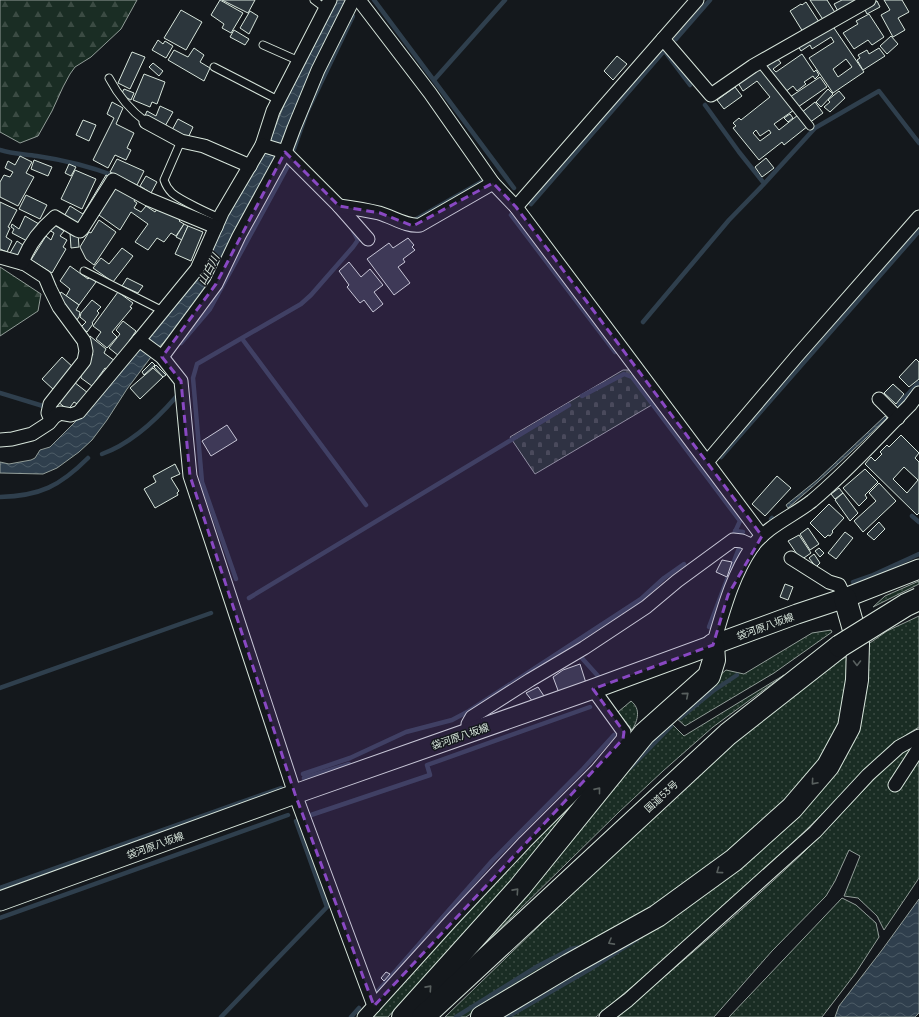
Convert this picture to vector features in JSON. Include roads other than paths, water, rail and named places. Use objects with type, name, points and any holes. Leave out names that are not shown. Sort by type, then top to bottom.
[{"type":"highway","points":[[482,1017],[569,965],[657,916],[734,860],[792,808],[828,766],[849,727],[857,680],[858,644],[845,598]]},
{"type":"highway","name":"国道53号","points":[[423,1017],[728,734],[840,646],[906,605],[919,599]]},
{"type":"highway","points":[[403,1017],[520,887],[644,734],[709,676],[714,660],[713,645]]},
{"type":"main road","name":"袋河原八坂線","points":[[0,901],[845,598],[919,569]]},
{"type":"street","points":[[162,357],[216,284],[239,236],[285,152],[318,70],[353,0]]},
{"type":"street","points":[[359,0],[430,93],[493,183],[516,207],[707,462],[757,541]]},
{"type":"street","points":[[516,207],[697,0]]},
{"type":"street","points":[[663,39],[711,95],[760,62],[869,0]]},
{"type":"street","points":[[0,440],[12,439],[32,434],[49,423],[60,413],[71,415],[79,412],[197,269],[218,222],[262,145],[278,100],[328,4]]},
{"type":"street","points":[[146,122],[181,141],[204,146],[250,166]]},
{"type":"street","points":[[262,145],[285,152],[339,206],[368,239]]},
{"type":"street","points":[[22,263],[24,256],[35,240],[55,217],[80,231],[82,230],[113,180],[148,199],[218,222]]},
{"type":"street","points":[[339,206],[380,213],[413,226],[420,225],[493,183]]},
{"type":"street","points":[[707,462],[797,356],[919,217]]},
{"type":"street","points":[[0,257],[22,263],[45,278],[59,307],[84,342],[86,351],[84,361],[50,404],[48,413],[51,420]]},
{"type":"street","points":[[139,340],[162,357],[181,381],[190,476],[295,794],[374,1006]]},
{"type":"street","points":[[713,645],[728,595],[744,560],[757,541],[812,501],[898,418],[919,393]]},
{"type":"street","points":[[879,399],[898,418]]},
{"type":"street","points":[[468,734],[468,724],[472,717],[584,648],[646,607],[677,581],[733,540],[757,541]]},
{"type":"street","points":[[791,558],[829,582],[839,585],[845,598]]},
{"type":"street","points":[[364,1017],[525,842],[597,770],[623,739],[624,732],[593,689]]},
{"type":"street","points":[[606,1017],[628,1000],[805,841],[868,775],[899,747],[919,736]]},
{"type":"street","points":[[895,785],[919,748]]},
{"type":"lane","points":[[314,0],[328,4]]},
{"type":"lane","points":[[263,45],[299,61]]},
{"type":"lane","points":[[760,62],[810,126]]},
{"type":"lane","points":[[214,67],[278,100]]},
{"type":"lane","points":[[109,78],[126,103],[146,122]]},
{"type":"lane","points":[[181,141],[164,180],[166,187],[173,194],[212,215],[218,222]]},
{"type":"lane","points":[[84,271],[163,310]]},
{"type":"water","name":"山白川","points":[[334,0],[347,0],[309,75],[277,156],[197,304],[151,357],[92,440],[79,452],[57,468],[43,474],[0,473],[0,462],[9,464],[35,458],[40,450],[50,447],[85,412],[219,231],[271,137],[296,75]]},
{"type":"water","points":[[885,416],[887,418],[875,430],[788,508],[786,505],[817,480]]},
{"type":"water","points":[[919,899],[919,1013],[915,1017],[835,1017],[839,1006]]},
{"type":"waterway","points":[[374,0],[514,188]]},
{"type":"waterway","points":[[434,80],[505,0]]},
{"type":"waterway","points":[[676,39],[710,0]]},
{"type":"waterway","points":[[294,149],[307,112],[353,16]]},
{"type":"waterway","points":[[531,204],[664,51]]},
{"type":"waterway","points":[[666,53],[690,85]]},
{"type":"waterway","points":[[643,322],[729,220],[815,128],[879,91],[919,143]]},
{"type":"waterway","points":[[705,105],[763,182]]},
{"type":"waterway","points":[[0,150],[67,161],[115,176]]},
{"type":"waterway","points":[[181,343],[210,309],[289,164]]},
{"type":"waterway","points":[[413,221],[483,181]]},
{"type":"waterway","points":[[511,215],[615,352]]},
{"type":"waterway","points":[[236,579],[202,482],[193,378],[197,364],[301,304],[311,295],[358,240],[353,231]]},
{"type":"waterway","points":[[721,457],[919,231]]},
{"type":"waterway","points":[[243,340],[366,505]]},
{"type":"waterway","points":[[582,396],[624,374],[632,377],[740,521],[734,534],[729,538]]},
{"type":"waterway","points":[[899,404],[918,383]]},
{"type":"waterway","points":[[0,393],[43,406]]},
{"type":"waterway","points":[[102,454],[123,444],[133,437],[160,414],[176,397]]},
{"type":"waterway","points":[[249,598],[569,405]]},
{"type":"waterway","points":[[0,497],[38,492],[48,488],[68,476],[88,458]]},
{"type":"waterway","points":[[912,516],[919,522]]},
{"type":"waterway","points":[[735,531],[743,532]]},
{"type":"waterway","points":[[709,627],[739,548]]},
{"type":"waterway","points":[[853,582],[873,575],[919,554]]},
{"type":"waterway","points":[[303,774],[350,758],[406,732],[452,720],[469,711],[641,599],[664,578],[684,564]]},
{"type":"waterway","points":[[0,688],[211,613]]},
{"type":"waterway","points":[[580,656],[598,676]]},
{"type":"waterway","points":[[680,718],[713,691],[737,675]]},
{"type":"waterway","points":[[311,815],[430,775],[427,765],[590,707]]},
{"type":"waterway","points":[[630,768],[671,726]]},
{"type":"waterway","points":[[378,991],[492,861],[583,769],[614,735]]},
{"type":"waterway","points":[[304,778],[349,764]]},
{"type":"waterway","points":[[0,888],[281,788]]},
{"type":"waterway","points":[[0,918],[288,815]]},
{"type":"waterway","points":[[221,1017],[327,907],[296,821]]},
{"type":"waterway","points":[[507,1017],[590,969],[637,939]]},
{"type":"waterway","points":[[456,1017],[538,966],[571,949],[581,947]]},
{"type":"waterway","points":[[351,1017],[359,1008]]}]
